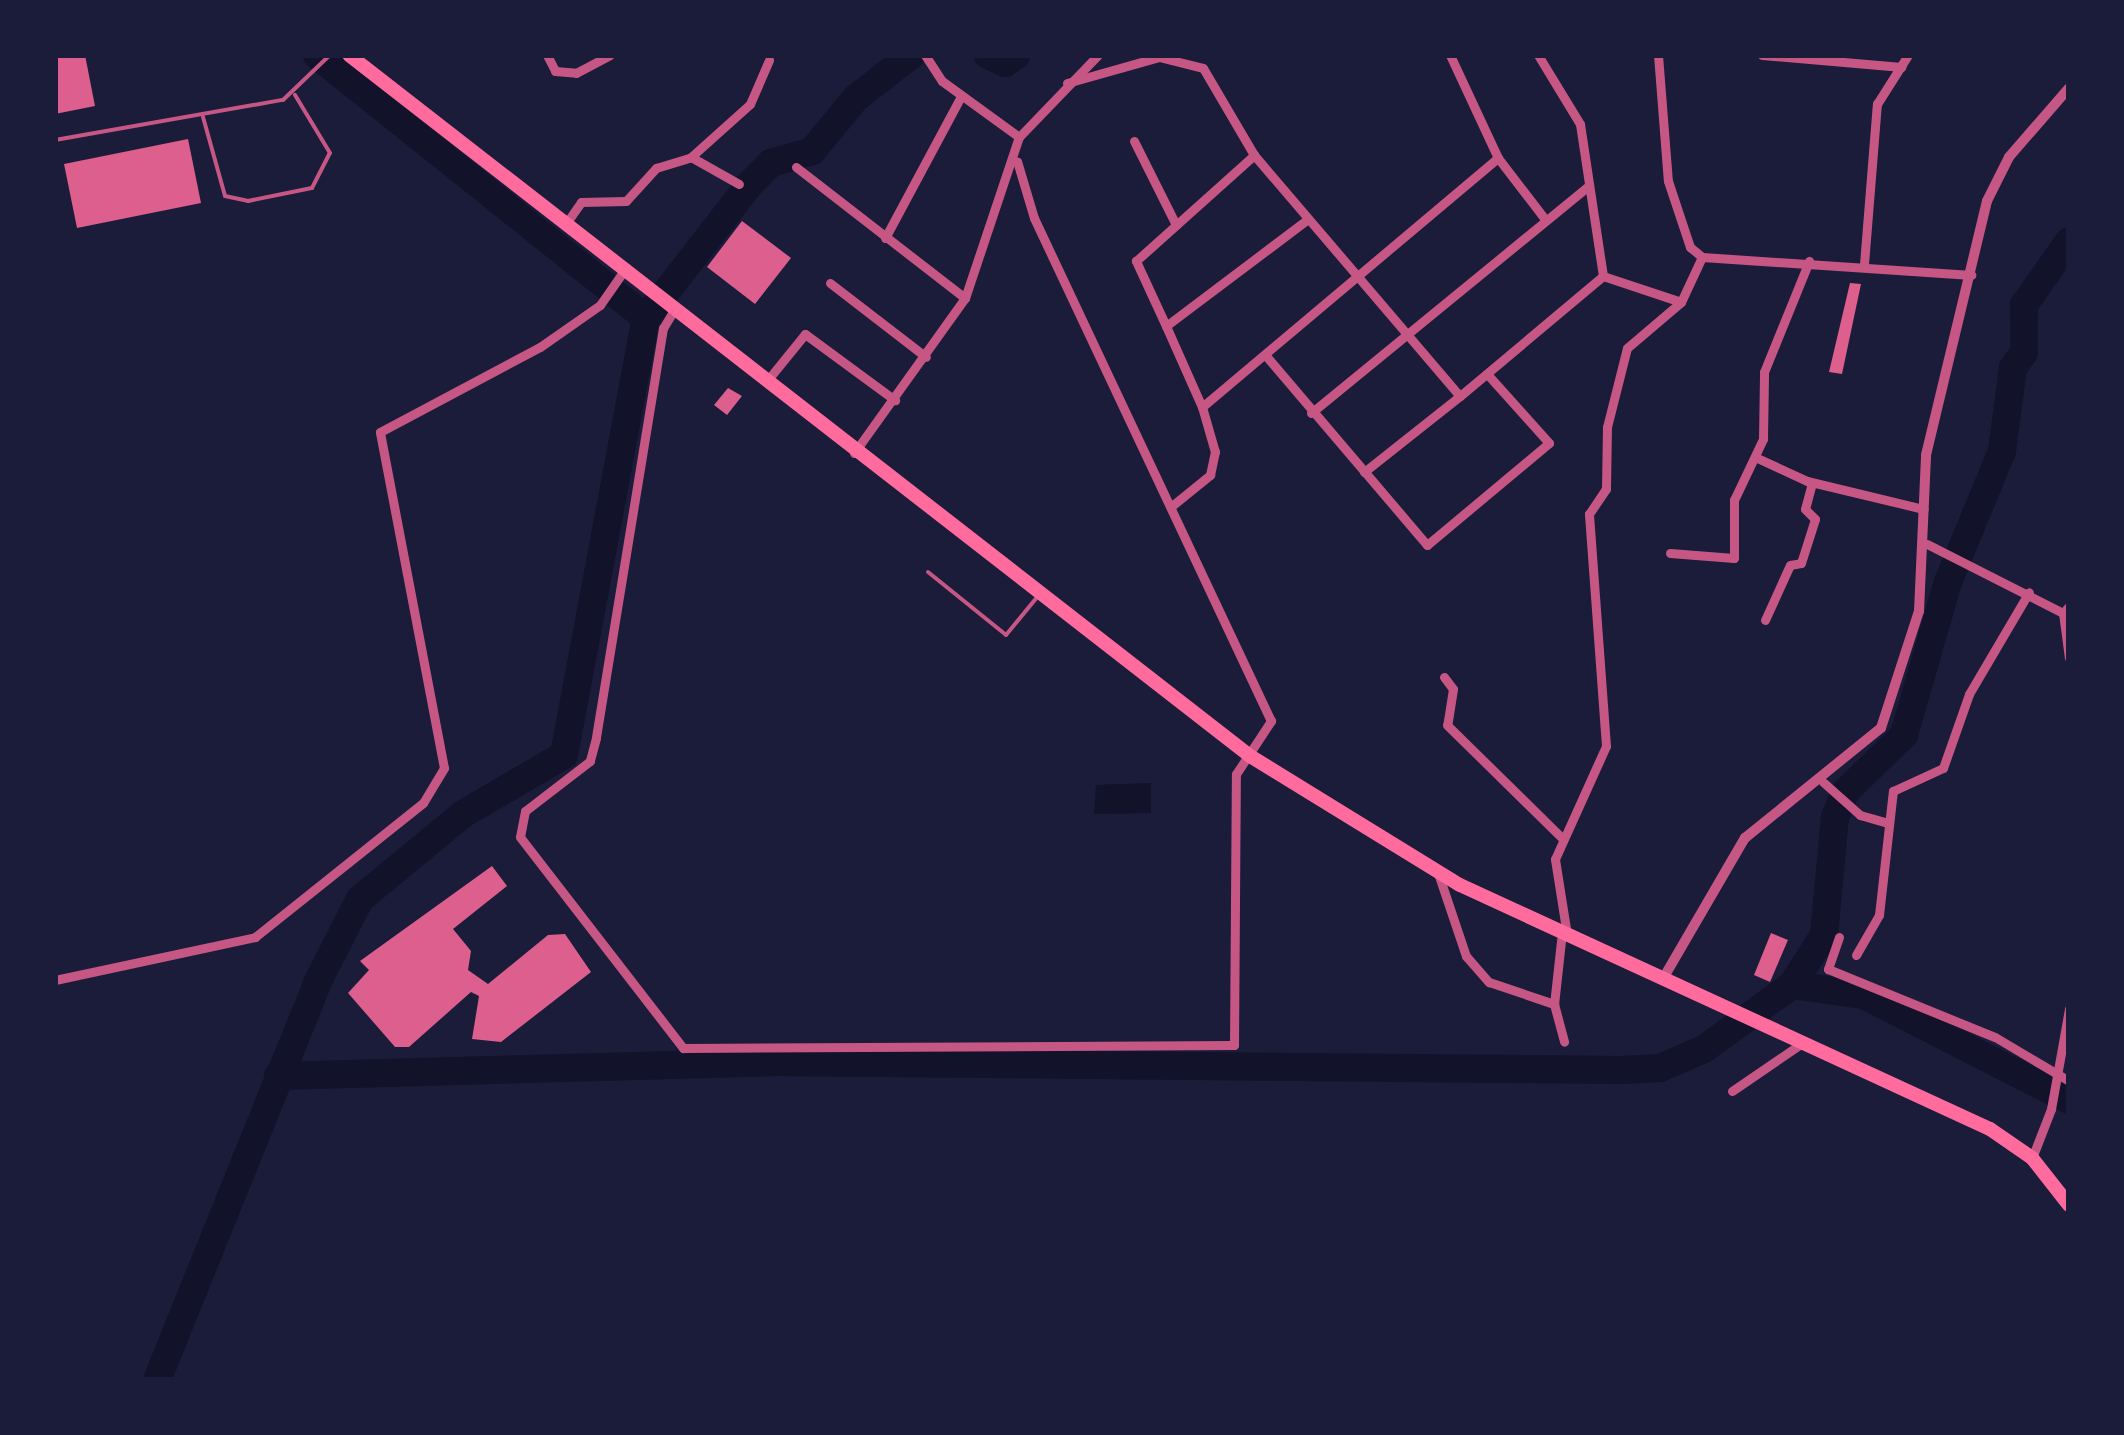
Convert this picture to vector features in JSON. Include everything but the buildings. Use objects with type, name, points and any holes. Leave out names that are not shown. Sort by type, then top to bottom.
[{"type":"highway","points":[[349,55],[854,453],[1250,756],[1438,872],[1564,934],[1961,1114],[2032,1158],[2069,1204]]},
{"type":"street","points":[[547,55],[555,72],[576,73],[610,55]]},
{"type":"street","points":[[854,453],[966,298],[1017,161],[1019,136],[1098,55]]},
{"type":"street","points":[[1450,55],[1498,158],[1544,218]]},
{"type":"street","points":[[1538,55],[1580,124],[1603,276]]},
{"type":"street","points":[[1658,55],[1668,181],[1690,247],[1702,257],[1809,260],[1971,275]]},
{"type":"street","points":[[1762,55],[1901,67]]},
{"type":"street","points":[[1864,264],[1877,104],[1908,55]]},
{"type":"street","points":[[927,58],[961,96],[1019,136]]},
{"type":"street","points":[[1067,83],[1160,58],[1203,68],[1254,156],[1460,396]]},
{"type":"street","points":[[566,225],[581,202],[626,200],[656,168],[691,157],[750,104],[768,60]]},
{"type":"street","points":[[1664,977],[1728,857],[1823,782],[1882,728],[1904,678],[1928,544],[1924,510],[1926,456],[2000,174],[2069,88]]},
{"type":"street","points":[[885,238],[961,96]]},
{"type":"street","points":[[1134,141],[1176,225]]},
{"type":"street","points":[[1174,505],[1210,476],[1214,452],[1202,407],[1136,261],[1254,156]]},
{"type":"street","points":[[691,157],[740,184]]},
{"type":"street","points":[[1202,407],[1498,158]]},
{"type":"street","points":[[671,308],[663,328],[590,761],[525,811],[520,837],[683,1048],[1234,1045],[1236,774],[1272,720],[1174,505],[1034,218],[1017,161]]},
{"type":"street","points":[[796,167],[966,298]]},
{"type":"street","points":[[1311,412],[1544,218],[1588,186]]},
{"type":"street","points":[[1166,326],[1308,218]]},
{"type":"street","points":[[1564,1042],[1554,1004],[1564,934],[1555,859],[1561,837],[1606,746],[1603,612],[1587,540],[1589,514],[1606,489],[1607,427],[1627,348],[1681,302],[1702,257]]},
{"type":"street","points":[[1670,553],[1734,558],[1734,500],[1755,457],[1764,372],[1809,260]]},
{"type":"street","points":[[55,980],[255,936],[423,803],[444,768],[380,432],[600,305],[623,272]]},
{"type":"street","points":[[1603,276],[1681,302]]},
{"type":"street","points":[[1364,472],[1603,276]]},
{"type":"street","points":[[830,283],[926,356]]},
{"type":"street","points":[[766,382],[805,334],[895,400]]},
{"type":"street","points":[[1266,356],[1427,545],[1549,443],[1488,374]]},
{"type":"street","points":[[1755,457],[1812,483],[1924,510]]},
{"type":"street","points":[[1765,620],[1790,565],[1801,562],[1815,519],[1805,509],[1812,483]]},
{"type":"street","points":[[1928,544],[2066,610],[2069,658]]},
{"type":"street","points":[[1856,955],[1879,915],[1885,822],[1892,791],[1943,768],[1969,694],[2029,592]]},
{"type":"street","points":[[1444,677],[1453,689],[1447,725],[1561,837]]},
{"type":"street","points":[[1823,782],[1860,815],[1885,822]]},
{"type":"street","points":[[1438,872],[1466,956],[1490,982],[1554,1004]]},
{"type":"street","points":[[1839,937],[1828,969],[2069,1081]]},
{"type":"street","points":[[2032,1158],[2052,1108],[2069,1009]]},
{"type":"street","points":[[1732,1091],[1804,1041]]},
{"type":"lane","points":[[55,140],[202,116],[296,94],[330,55]]},
{"type":"lane","points":[[202,116],[225,196],[248,201],[312,188],[330,153],[296,94]]},
{"type":"lane","points":[[928,572],[1006,635],[1038,596]]},
{"type":"shaded area","points":[[1151,783],[1151,813],[1094,814],[1096,785]]},
{"type":"waterway","points":[[157,1380],[317,983],[360,899],[463,814],[564,755],[646,318],[317,55]]},
{"type":"waterway","points":[[646,318],[749,185],[771,163],[812,151],[856,98],[911,55]]},
{"type":"waterway","points":[[988,55],[1005,63],[1017,55]]},
{"type":"waterway","points":[[278,1076],[770,1062],[1622,1070],[1660,1068],[1704,1049],[1792,985],[1824,935],[1835,817],[1845,792],[1904,735],[1948,582],[2002,451],[2013,368],[2024,352],[2024,305],[2069,241]]},
{"type":"waterway","points":[[1792,985],[1864,995],[2069,1100]]}]
